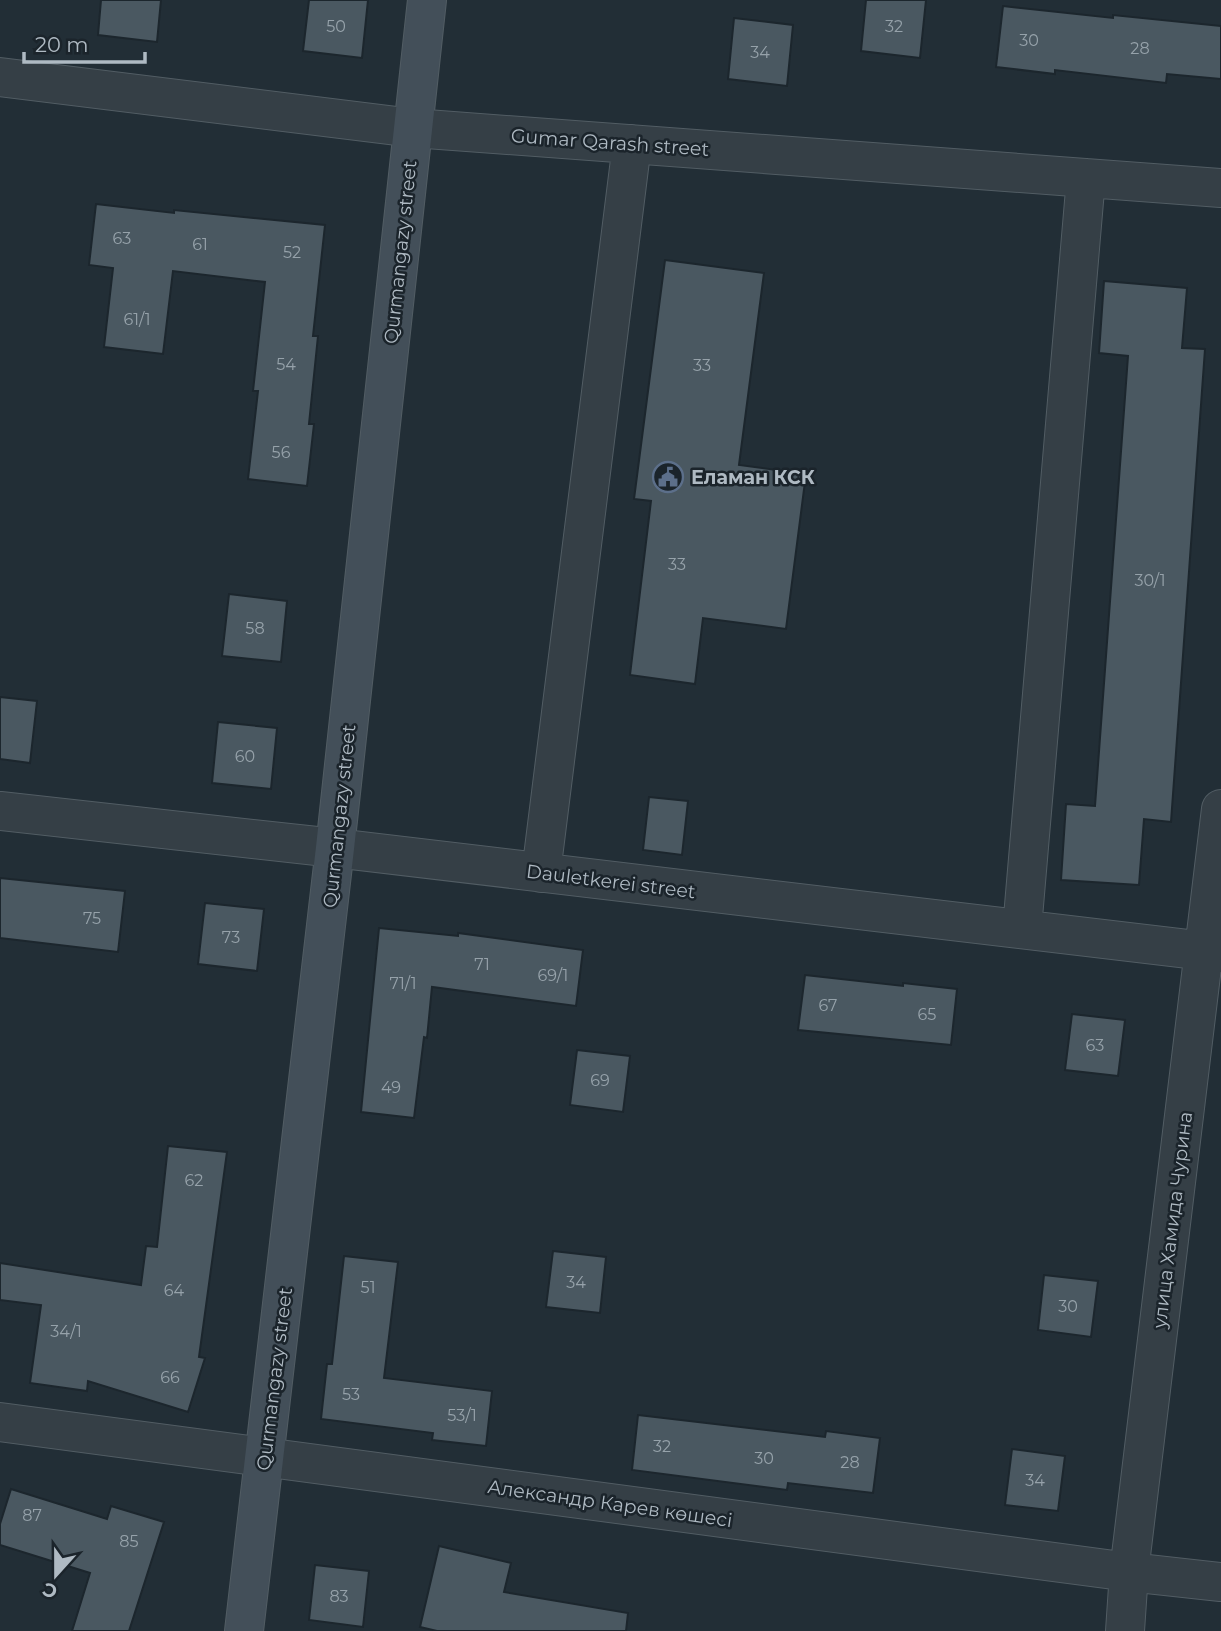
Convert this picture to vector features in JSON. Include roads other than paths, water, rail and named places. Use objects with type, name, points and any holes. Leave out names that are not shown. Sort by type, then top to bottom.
[{"type":"street","name":"Qurmangazy street","points":[[244,1631],[335,848],[427,0]]},
{"type":"street","name":"Gumar Qarash street","points":[[0,77],[413,128],[1221,188]]},
{"type":"street","points":[[541,873],[632,144]]},
{"type":"street","points":[[1023,929],[1086,178]]},
{"type":"street","name":"улица Хамида Чурина","points":[[1125,1631],[1129,1572],[1213,952],[1221,809]]},
{"type":"street","name":"Dauletkerei street","points":[[0,811],[1213,952]]},
{"type":"street","name":"Александр Карев көшесі","points":[[0,1422],[1221,1582]]},
{"type":"place","name":"Еламан КСК","points":[[668,477]]}]
